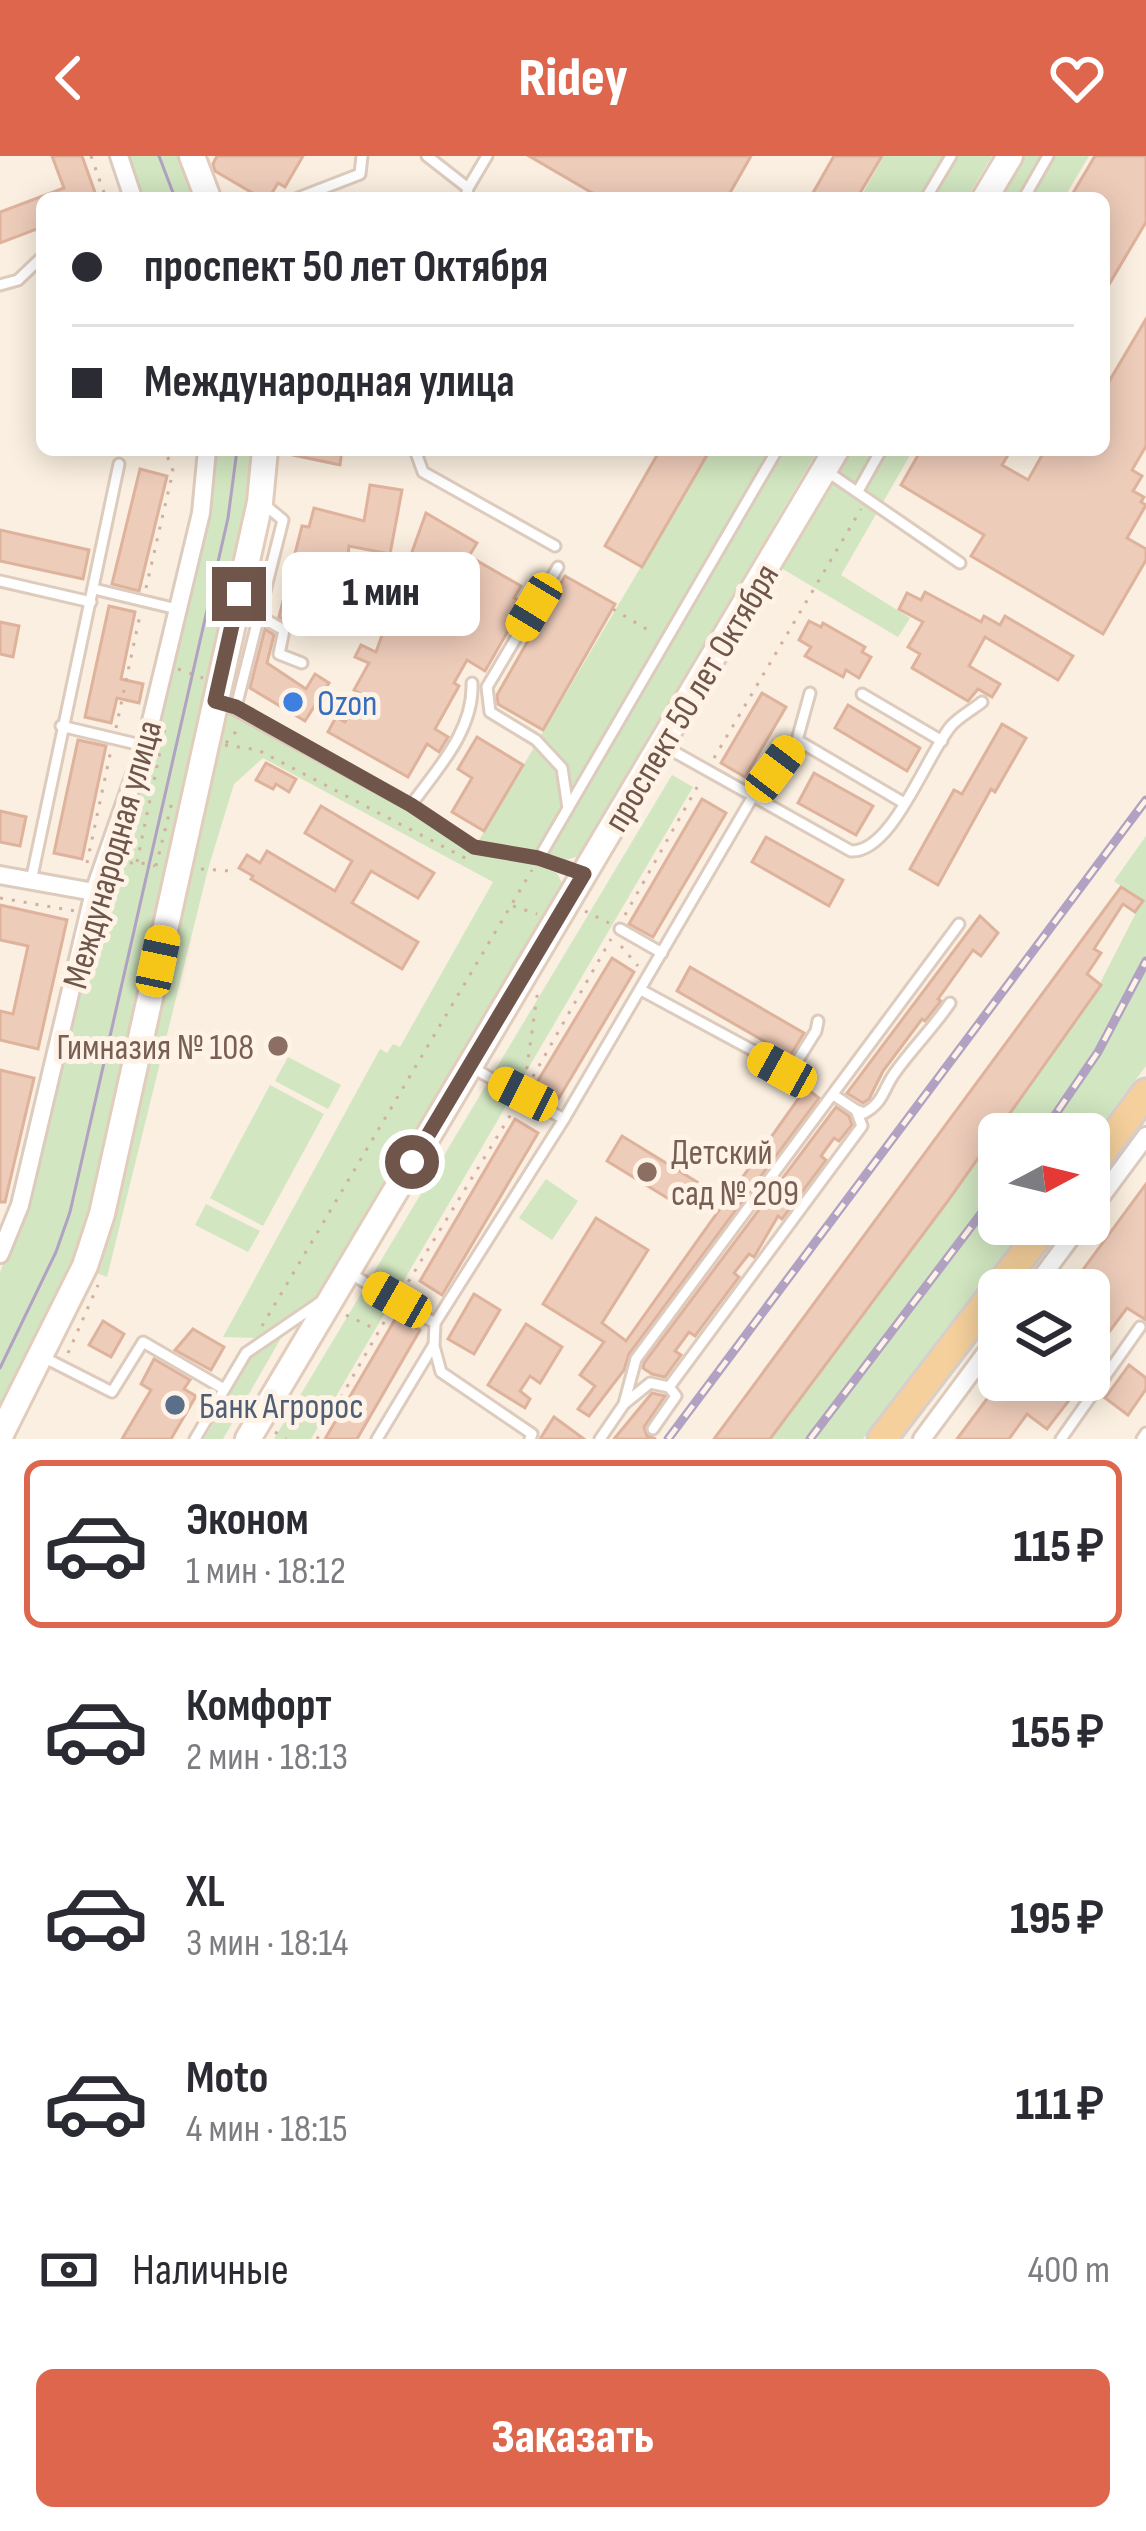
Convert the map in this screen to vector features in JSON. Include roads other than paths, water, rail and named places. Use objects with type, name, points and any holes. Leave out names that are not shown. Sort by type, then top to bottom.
[{"type":"main road","points":[[193,156],[206,192]]},
{"type":"main road","points":[[989,192],[1010,156]]},
{"type":"main road","name":"Международная улица","points":[[0,1436],[85,1266],[102,1214],[178,869],[223,698],[264,456]]},
{"type":"main road","name":"проспект 50 лет Октября","points":[[248,1439],[338,1305],[347,1271],[831,460]]},
{"type":"main road","points":[[1110,1159],[1146,1094]]},
{"type":"main road","points":[[882,1439],[1031,1245]]},
{"type":"street","points":[[119,156],[131,192]]},
{"type":"street","name":"Международная улица","points":[[0,1254],[20,1205],[101,867],[145,746],[201,513],[206,456]]},
{"type":"street","points":[[0,875],[94,892]]},
{"type":"street","points":[[1110,1166],[1146,1136]]},
{"type":"street","points":[[922,1439],[978,1363]]},
{"type":"lane","points":[[314,192],[360,174],[362,156]]},
{"type":"lane","points":[[468,192],[487,156]]},
{"type":"lane","points":[[930,192],[951,156]]},
{"type":"lane","points":[[1027,192],[1048,156]]},
{"type":"lane","points":[[434,158],[466,192]]},
{"type":"lane","points":[[0,285],[19,280],[36,263]]},
{"type":"lane","points":[[418,456],[423,472],[555,546]]},
{"type":"lane","points":[[538,858],[773,456]]},
{"type":"lane","points":[[858,491],[878,456]]},
{"type":"lane","points":[[831,460],[858,491],[960,563]]},
{"type":"lane","points":[[31,880],[119,464]]},
{"type":"lane","points":[[260,502],[283,520],[261,617],[223,698],[411,805],[474,847],[538,858],[584,874]]},
{"type":"lane","points":[[558,567],[487,687],[490,712],[536,740],[562,769],[568,808]]},
{"type":"lane","points":[[0,581],[91,602]]},
{"type":"lane","points":[[94,589],[177,609]]},
{"type":"lane","points":[[261,617],[284,630],[279,654],[302,664]]},
{"type":"lane","points":[[411,805],[447,757],[473,706],[472,682]]},
{"type":"lane","points":[[530,1439],[532,1434],[441,1372],[434,1346],[435,1323],[564,1119],[752,799],[796,740],[810,693]]},
{"type":"lane","points":[[862,694],[942,742]]},
{"type":"lane","points":[[662,746],[752,799],[851,850],[865,851],[904,803],[952,725],[982,702]]},
{"type":"lane","points":[[61,726],[145,746]]},
{"type":"lane","points":[[796,740],[904,803]]},
{"type":"lane","points":[[624,1405],[637,1359],[959,924]]},
{"type":"lane","points":[[620,929],[662,953]]},
{"type":"lane","points":[[640,990],[791,1071],[818,1021]]},
{"type":"lane","points":[[835,1096],[864,1113],[875,1108],[892,1077],[950,1003]]},
{"type":"lane","points":[[470,1066],[564,1119]]},
{"type":"lane","points":[[669,1388],[862,1126],[856,1110]]},
{"type":"lane","points":[[347,1271],[435,1323]]},
{"type":"lane","points":[[196,1439],[246,1353],[338,1305]]},
{"type":"lane","points":[[1061,1439],[1140,1327]]},
{"type":"lane","points":[[40,1356],[112,1392],[143,1342],[224,1389]]},
{"type":"lane","points":[[377,1439],[434,1346]]},
{"type":"lane","points":[[600,1439],[624,1405],[650,1383],[669,1388],[676,1396],[653,1429]]},
{"type":"tram line","points":[[159,156],[173,192]]},
{"type":"tram line","points":[[0,1368],[56,1252],[70,1212],[228,518],[236,456]]},
{"type":"railway","points":[[668,1439],[1146,800]]},
{"type":"railway","points":[[1056,1113],[1098,1052],[1146,961]]},
{"type":"railway","points":[[810,1439],[978,1218]]},
{"type":"place","name":"Ozon","points":[[293,702]]},
{"type":"place","name":"Гимназия № 108","points":[[278,1046]]},
{"type":"place","name":"Детский сад № 209","points":[[647,1172]]},
{"type":"place","name":"Банк Агророс","points":[[175,1405]]}]
